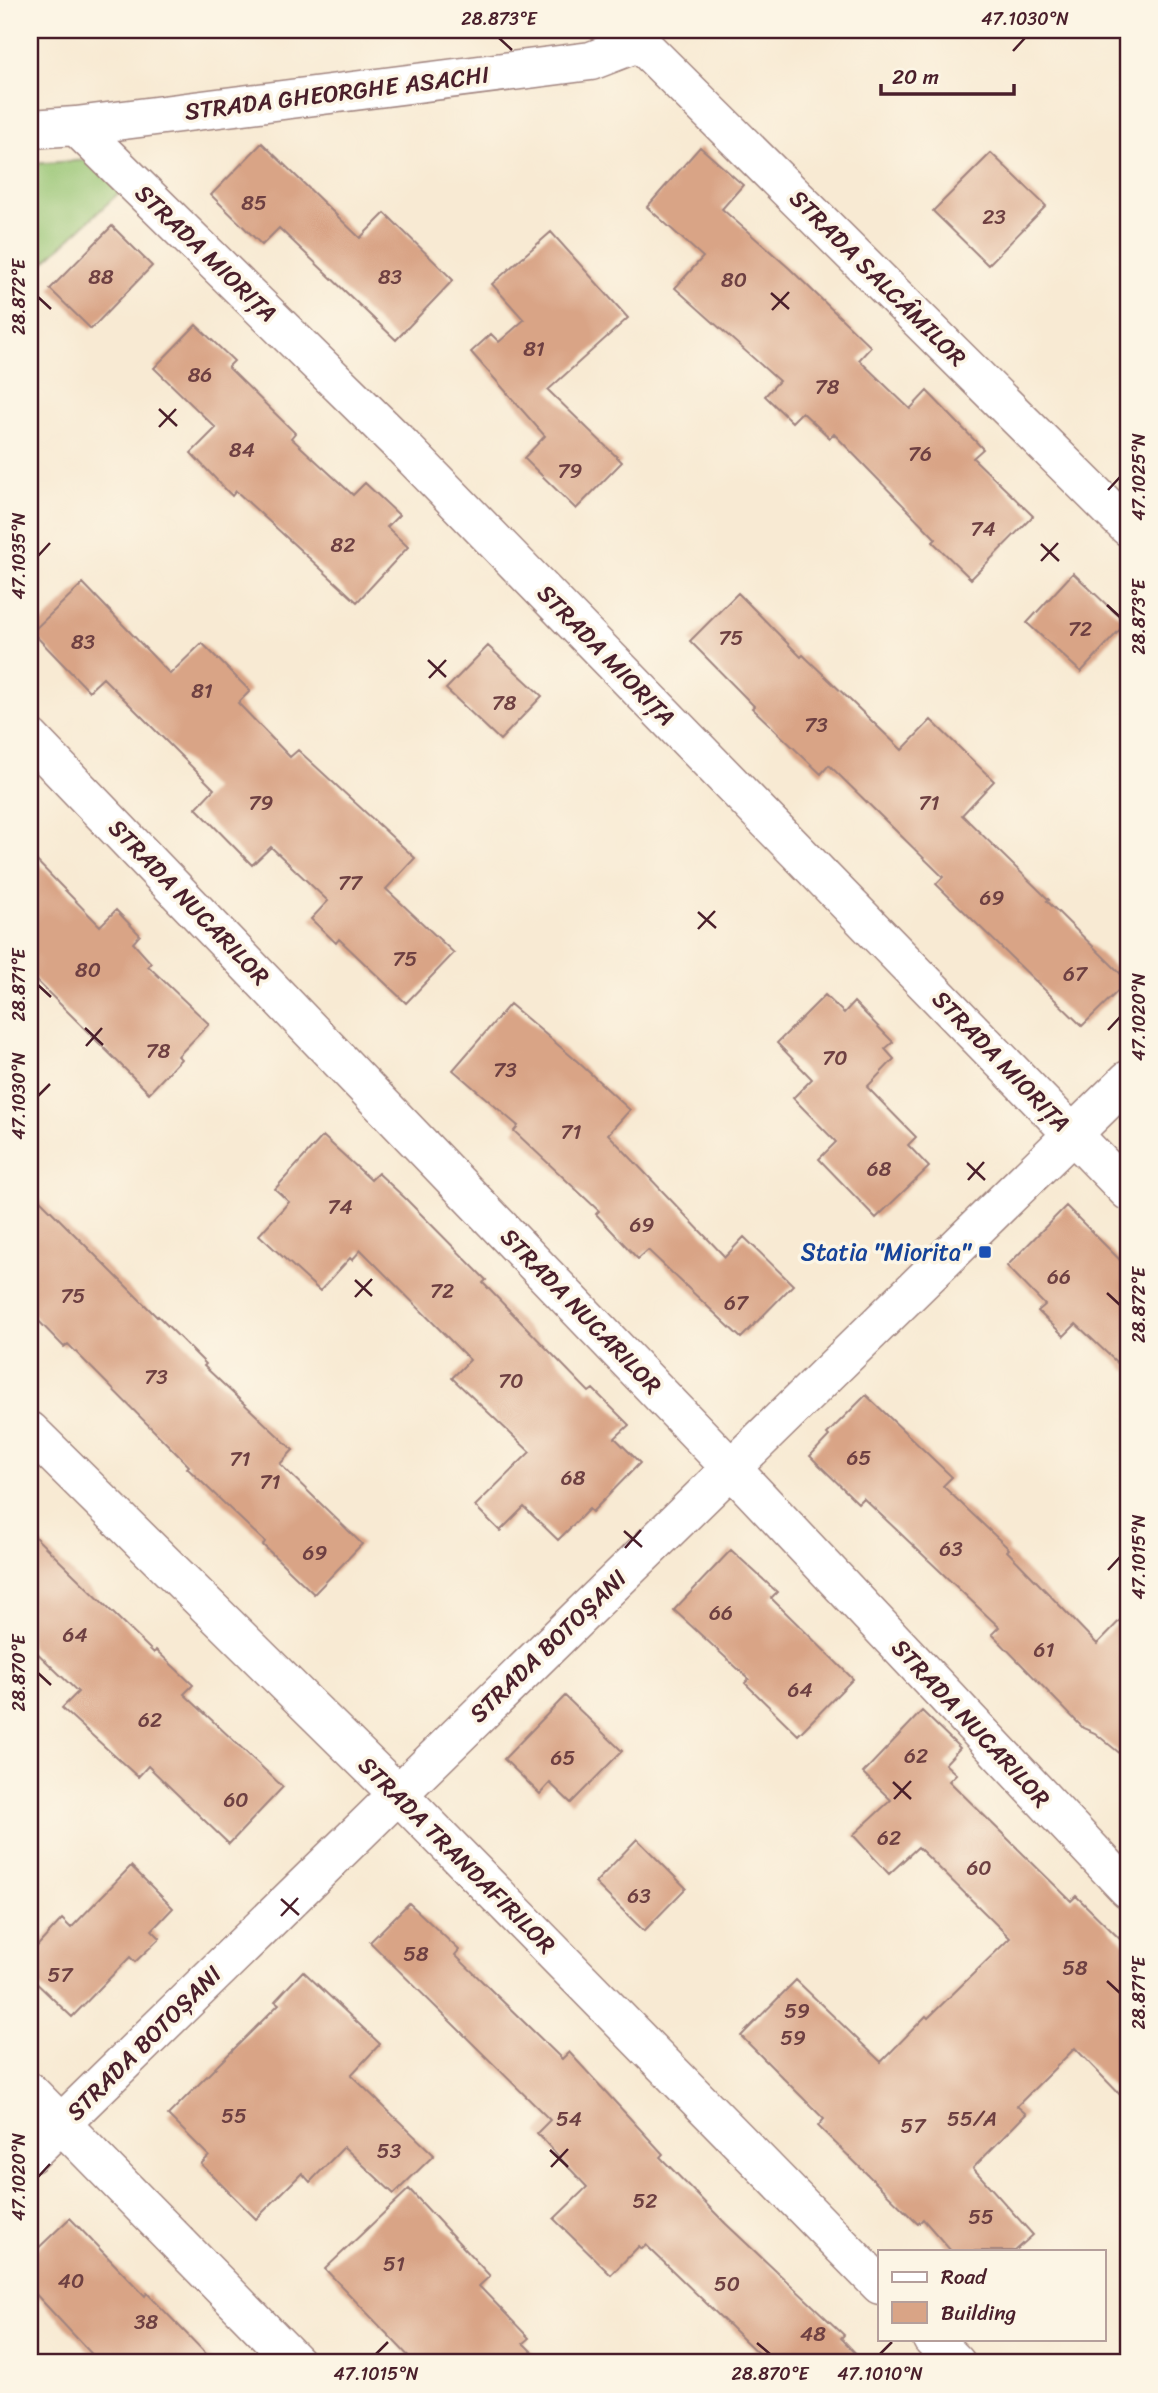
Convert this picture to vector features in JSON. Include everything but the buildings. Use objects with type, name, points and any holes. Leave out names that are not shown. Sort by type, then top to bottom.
[{"type":"street","name":"STRADA GHEORGHE ASACHI","points":[[30,129],[76,126],[591,61],[633,36]]},
{"type":"street","name":"STRADA SALCÂMILOR","points":[[633,36],[1128,527]]},
{"type":"street","name":"STRADA MIORIȚA","points":[[76,126],[403,447],[1128,1191]]},
{"type":"street","name":"STRADA NUCARILOR","points":[[30,738],[731,1468],[1128,1889]]},
{"type":"street","name":"STRADA BOTOȘANI","points":[[30,2154],[1128,1080]]},
{"type":"street","name":"STRADA TRANDAFIRILOR","points":[[30,1431],[397,1793],[878,2283]]},
{"type":"street","points":[[30,2092],[296,2363]]},
{"type":"street","points":[[933,2340],[957,2363]]},
{"type":"green space","points":[[89,160],[121,191],[30,275],[30,164]]},
{"type":"place","name":"Statia \"Miorita\"","points":[[985,1252]]}]
